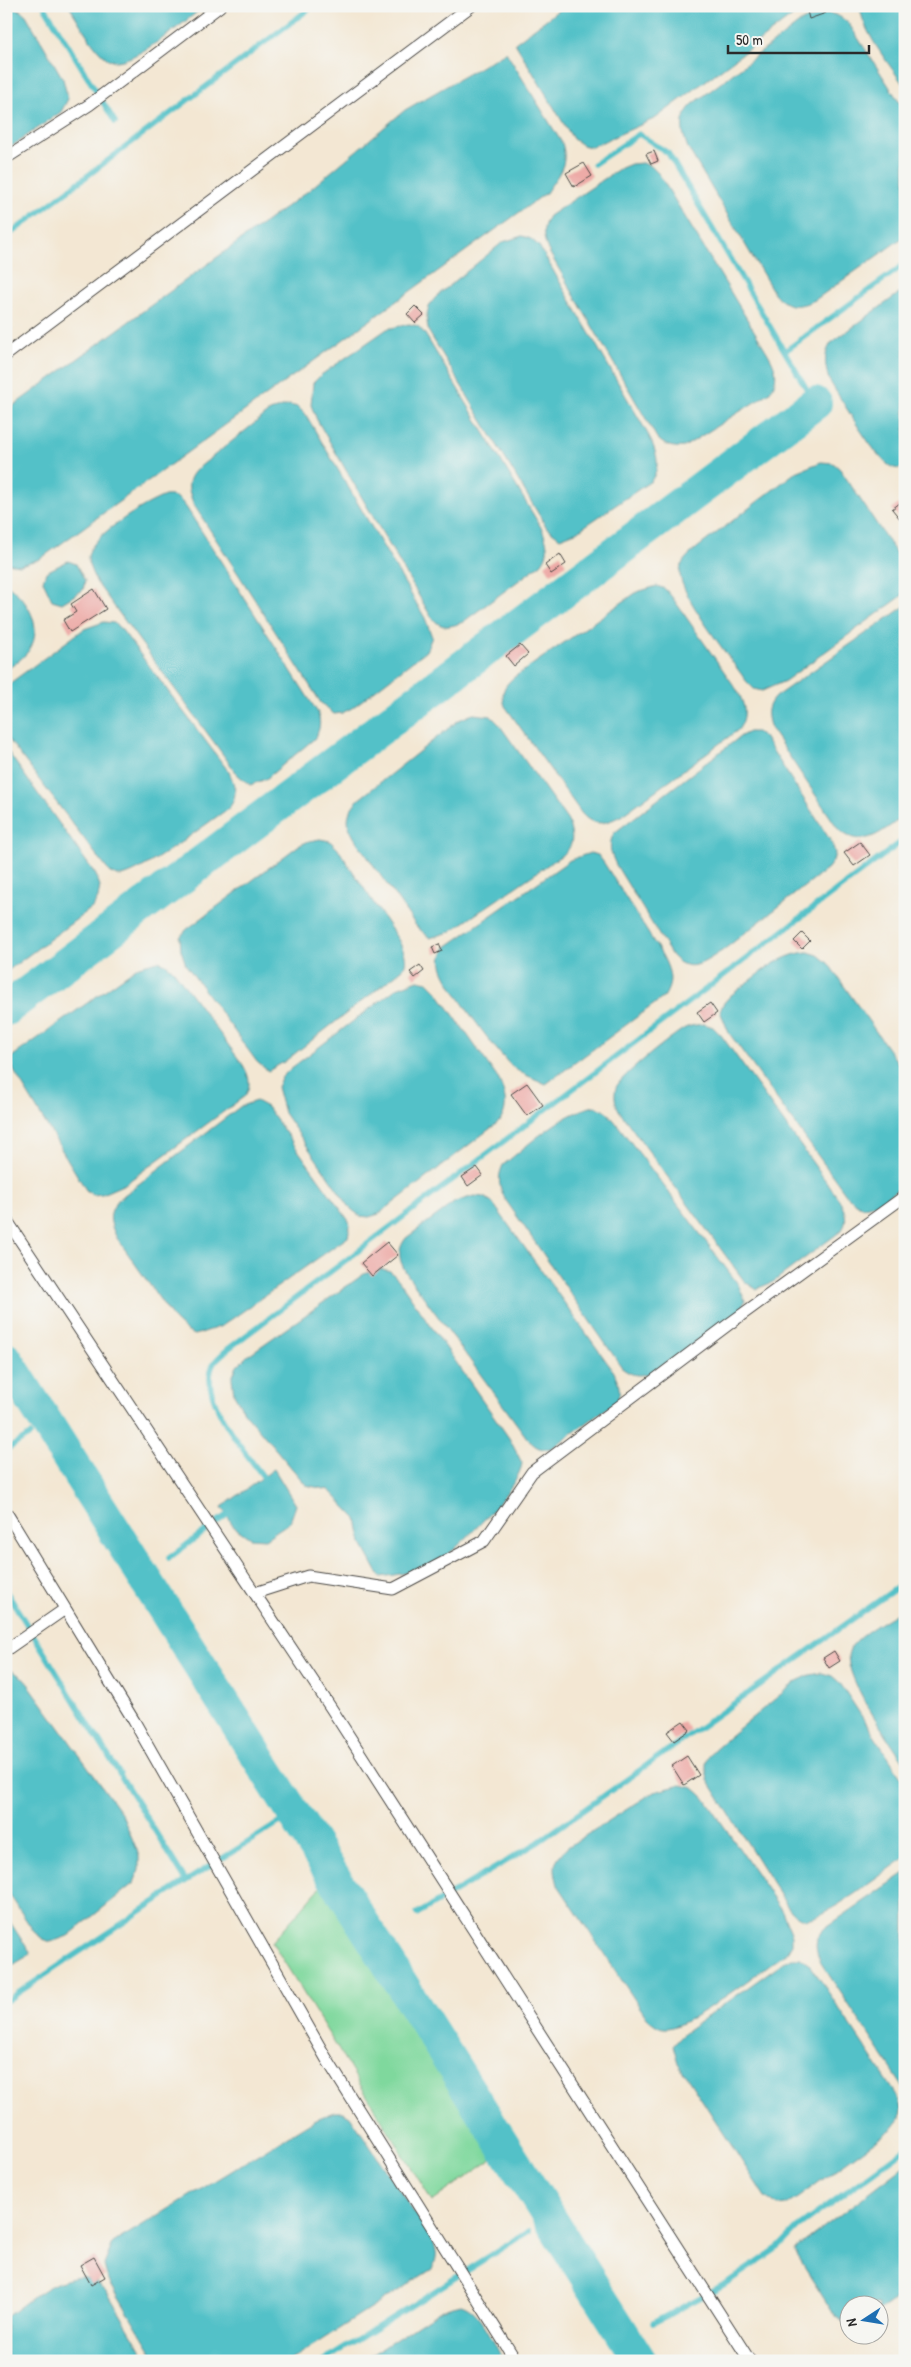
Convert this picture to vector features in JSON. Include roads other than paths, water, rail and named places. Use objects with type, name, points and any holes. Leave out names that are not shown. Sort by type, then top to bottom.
[{"type":"lane","points":[[6,158],[89,104],[220,6]]},
{"type":"lane","points":[[6,355],[472,6]]},
{"type":"lane","points":[[255,1593],[308,1576],[393,1589],[484,1541],[532,1472],[905,1196]]},
{"type":"lane","points":[[6,1218],[255,1593],[750,2361]]},
{"type":"lane","points":[[6,1512],[134,1721],[326,2058],[516,2361]]},
{"type":"lane","points":[[6,1650],[65,1610]]},
{"type":"water","points":[[69,6],[205,6],[157,42],[129,58],[117,61],[108,59],[97,49]]},
{"type":"water","points":[[564,6],[806,6],[656,118],[591,147],[582,145],[573,139],[515,43]]},
{"type":"water","points":[[860,6],[905,6],[905,87],[871,37]]},
{"type":"water","points":[[6,9],[20,10],[26,15],[63,79],[68,99],[61,112],[6,150]]},
{"type":"water","points":[[820,13],[836,15],[849,24],[905,111],[905,236],[815,300],[793,305],[783,302],[774,293],[688,148],[684,136],[683,119],[693,104],[802,21]]},
{"type":"water","points":[[506,52],[562,143],[564,151],[563,164],[546,193],[40,559],[20,565],[6,563],[6,411],[308,191],[405,110]]},
{"type":"water","points":[[642,163],[651,166],[659,174],[767,352],[776,372],[775,382],[769,393],[684,447],[669,446],[657,438],[548,250],[544,237],[544,229],[549,216],[619,169],[631,164]]},
{"type":"water","points":[[522,236],[531,239],[539,246],[649,436],[657,459],[656,469],[651,481],[578,531],[560,538],[547,528],[429,332],[427,321],[429,308],[438,295],[503,242]]},
{"type":"water","points":[[905,289],[905,468],[899,469],[892,467],[884,461],[867,440],[829,380],[826,361],[831,343]]},
{"type":"water","points":[[409,324],[418,326],[425,334],[542,529],[547,547],[546,555],[541,564],[463,622],[449,626],[437,623],[430,615],[317,420],[311,405],[313,383],[321,375],[387,329]]},
{"type":"water","points":[[289,405],[298,407],[306,415],[425,618],[432,637],[426,651],[352,708],[342,713],[334,714],[321,703],[194,505],[189,490],[189,482],[197,469],[270,411]]},
{"type":"water","points":[[821,462],[833,463],[840,469],[902,562],[905,579],[904,592],[902,596],[785,681],[762,691],[754,689],[719,644],[697,611],[682,583],[680,569],[686,559],[697,548],[796,472]]},
{"type":"water","points":[[165,496],[177,498],[186,507],[318,713],[319,727],[314,739],[266,779],[250,785],[238,775],[97,583],[90,567],[88,557],[91,549],[108,530],[133,513]]},
{"type":"water","points":[[68,561],[76,564],[85,581],[83,590],[62,603],[52,600],[43,581],[46,572]]},
{"type":"water","points":[[6,584],[13,589],[30,611],[35,628],[35,636],[27,653],[6,670]]},
{"type":"water","points":[[657,586],[665,589],[672,597],[737,690],[744,710],[743,720],[738,730],[621,816],[610,821],[596,823],[582,814],[505,706],[504,690],[513,678],[637,592]]},
{"type":"water","points":[[905,606],[905,815],[874,836],[857,839],[839,830],[771,729],[768,709],[775,697]]},
{"type":"water","points":[[104,622],[114,623],[122,630],[229,772],[235,791],[234,800],[228,809],[157,858],[129,874],[120,876],[114,875],[107,869],[6,736],[6,686],[84,629]]},
{"type":"water","points":[[473,714],[491,716],[498,723],[568,821],[571,842],[565,853],[450,932],[430,938],[417,927],[357,842],[348,820],[350,810],[358,800],[459,720]]},
{"type":"water","points":[[749,732],[757,732],[764,737],[832,843],[835,853],[833,861],[828,868],[722,951],[697,965],[685,965],[672,956],[616,865],[611,852],[611,841],[614,833],[741,736]]},
{"type":"water","points":[[6,749],[96,875],[100,886],[98,898],[93,907],[6,972]]},
{"type":"water","points":[[320,839],[330,841],[338,849],[399,941],[405,956],[405,963],[402,970],[284,1062],[268,1071],[257,1062],[186,965],[181,950],[180,937],[186,930],[298,846]]},
{"type":"water","points":[[590,853],[598,855],[604,863],[662,955],[669,971],[670,981],[664,997],[546,1084],[515,1069],[498,1051],[462,1003],[445,974],[441,962],[446,947],[570,860]]},
{"type":"water","points":[[808,952],[818,955],[828,963],[905,1073],[905,1184],[885,1199],[868,1206],[862,1207],[848,1197],[729,1033],[720,1011],[730,996],[767,968],[787,957]]},
{"type":"water","points":[[158,961],[166,964],[174,971],[243,1065],[248,1076],[248,1088],[245,1096],[125,1184],[102,1194],[93,1195],[86,1190],[14,1071],[11,1062],[13,1056],[139,966]]},
{"type":"water","points":[[418,980],[428,982],[436,990],[499,1080],[504,1095],[505,1106],[503,1116],[500,1121],[379,1214],[369,1217],[360,1216],[351,1209],[284,1113],[277,1087],[281,1078],[290,1069],[397,988]]},
{"type":"water","points":[[704,1024],[713,1027],[721,1035],[838,1198],[846,1219],[841,1231],[773,1282],[756,1289],[745,1282],[622,1115],[615,1098],[616,1088],[619,1083],[636,1066],[685,1028]]},
{"type":"water","points":[[256,1101],[267,1107],[349,1221],[348,1237],[222,1326],[195,1335],[186,1331],[175,1321],[117,1238],[110,1218],[112,1209],[119,1199],[241,1106]]},
{"type":"water","points":[[595,1106],[606,1111],[617,1124],[738,1284],[745,1301],[740,1312],[653,1372],[645,1374],[634,1375],[623,1369],[505,1199],[500,1186],[499,1178],[503,1165],[558,1122],[583,1109]]},
{"type":"water","points":[[474,1196],[484,1197],[492,1202],[614,1372],[618,1383],[619,1393],[617,1401],[552,1448],[544,1449],[538,1447],[527,1438],[409,1277],[401,1262],[401,1248],[406,1238],[455,1202]]},
{"type":"water","points":[[382,1269],[390,1271],[398,1279],[509,1438],[522,1463],[519,1473],[501,1501],[474,1531],[448,1554],[425,1568],[380,1577],[362,1544],[357,1519],[329,1490],[306,1485],[244,1412],[234,1394],[232,1378],[237,1366],[247,1356],[364,1274]]},
{"type":"water","points":[[274,1469],[296,1505],[290,1522],[265,1539],[250,1538],[234,1527],[222,1507]]},
{"type":"water","points":[[905,1608],[905,1763],[878,1724],[858,1689],[848,1659],[850,1649],[854,1643]]},
{"type":"water","points":[[12,1671],[21,1676],[29,1685],[122,1814],[139,1855],[139,1870],[134,1883],[68,1936],[51,1942],[34,1932],[6,1889],[6,1672]]},
{"type":"water","points":[[822,1673],[832,1676],[840,1683],[905,1783],[905,1858],[841,1903],[815,1917],[805,1919],[797,1916],[787,1906],[708,1780],[706,1764],[715,1748],[797,1681],[810,1675]]},
{"type":"water","points":[[681,1785],[694,1788],[704,1797],[782,1911],[792,1935],[792,1944],[787,1952],[692,2018],[678,2025],[661,2028],[647,2018],[558,1885],[555,1868],[557,1859],[569,1846],[654,1792]]},
{"type":"water","points":[[905,1873],[905,2089],[821,1963],[816,1944],[818,1936],[825,1928]]},
{"type":"water","points":[[6,1916],[31,1954],[6,1969]]},
{"type":"water","points":[[792,1958],[800,1958],[811,1966],[898,2097],[901,2109],[900,2119],[893,2128],[796,2199],[786,2205],[778,2206],[765,2197],[678,2063],[673,2045],[683,2034],[782,1963]]},
{"type":"water","points":[[334,2112],[343,2112],[350,2116],[433,2241],[436,2255],[432,2269],[289,2361],[157,2361],[107,2277],[104,2265],[113,2243],[314,2120]]},
{"type":"water","points":[[905,2165],[905,2294],[888,2304],[888,2294],[838,2294],[838,2318],[794,2250]]},
{"type":"water","points":[[83,2277],[96,2282],[106,2290],[148,2361],[6,2361],[6,2317],[51,2286],[61,2281]]},
{"type":"water","points":[[461,2304],[468,2307],[481,2320],[504,2361],[363,2361],[442,2309]]},
{"type":"waterway","points":[[44,6],[115,122]]},
{"type":"waterway","points":[[6,237],[313,6]]},
{"type":"waterway","points":[[594,164],[639,134],[668,153],[815,403]]},
{"type":"waterway","points":[[785,351],[905,264]]},
{"type":"waterway","points":[[6,1009],[815,403]]},
{"type":"waterway","points":[[267,1482],[226,1425],[217,1408],[210,1376],[214,1363],[219,1357],[905,839]]},
{"type":"waterway","points":[[6,1359],[640,2361]]},
{"type":"waterway","points":[[6,1450],[30,1435]]},
{"type":"waterway","points":[[169,1558],[228,1514]]},
{"type":"waterway","points":[[417,1914],[537,1843],[905,1582]]},
{"type":"waterway","points":[[6,1591],[186,1881]]},
{"type":"waterway","points":[[6,2001],[186,1881],[285,1819]]},
{"type":"waterway","points":[[653,2323],[725,2284],[779,2247],[797,2228],[905,2149]]},
{"type":"waterway","points":[[324,2361],[529,2231]]}]
